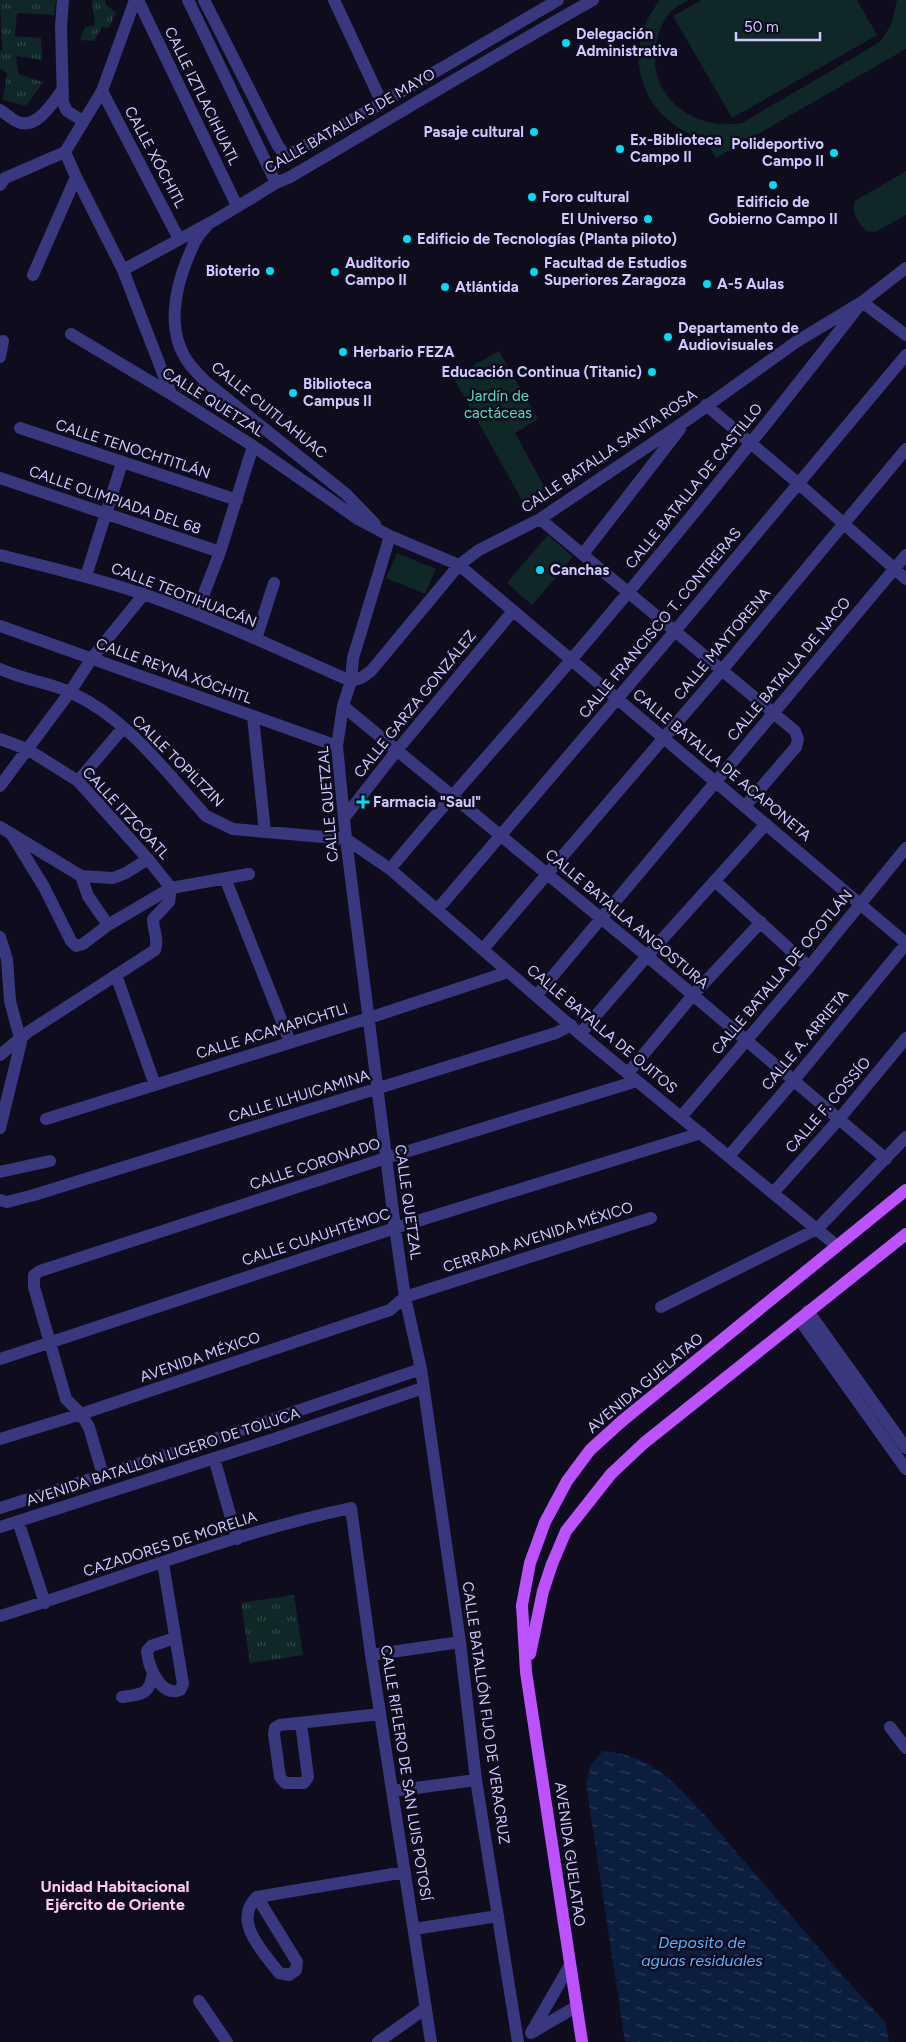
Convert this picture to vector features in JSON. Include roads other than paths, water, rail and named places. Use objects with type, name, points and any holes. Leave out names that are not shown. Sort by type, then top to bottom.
[{"type":"main road","name":"AVENIDA GUELATAO","points":[[582,2042],[526,1672],[522,1604],[530,1563],[545,1522],[566,1481],[590,1450],[622,1421],[906,1190]]},
{"type":"main road","name":"AVENIDA GUELATAO","points":[[526,1672],[543,1591],[552,1564],[566,1531],[591,1497],[611,1474],[644,1443],[906,1234]]},
{"type":"street","points":[[63,0],[61,26],[64,107],[83,121]]},
{"type":"street","points":[[0,185],[5,178],[65,152],[102,91],[137,0]]},
{"type":"street","name":"CALLE IZTLACIHUATL","points":[[137,0],[237,206]]},
{"type":"street","points":[[188,0],[276,183]]},
{"type":"street","name":"CALLE BATALLA 5 DE MAYO","points":[[204,0],[282,153],[288,155],[382,103],[552,1]]},
{"type":"street","points":[[334,0],[382,103]]},
{"type":"street","name":"CALLE BATALLA 5 DE MAYO","points":[[123,270],[217,219],[387,120],[471,68],[593,0]]},
{"type":"street","points":[[462,55],[471,68]]},
{"type":"street","points":[[0,110],[17,122],[25,124],[33,122],[50,107],[64,88]]},
{"type":"street","name":"CALLE XÓCHITL","points":[[102,91],[179,238]]},
{"type":"street","points":[[65,152],[123,270],[171,394]]},
{"type":"street","points":[[34,275],[76,177]]},
{"type":"street","name":"CALLE CUITLAHUAC","points":[[217,219],[200,232],[195,240],[176,292],[174,318],[176,333],[187,361],[228,402],[346,494],[385,533]]},
{"type":"street","name":"CALLE BATALLA SANTA ROSA","points":[[351,681],[361,678],[370,671],[459,565],[479,550],[540,519],[687,420],[796,342],[862,302],[906,268]]},
{"type":"street","points":[[862,302],[906,335]]},
{"type":"street","name":"CALLE BATALLA DE CASTILLO","points":[[390,869],[452,794],[570,660],[752,443],[862,302]]},
{"type":"street","name":"CALLE QUETZAL","points":[[71,334],[171,394],[253,446],[358,519],[385,533],[353,658],[351,681],[344,706],[337,746],[346,839],[394,1228],[424,1388]]},
{"type":"street","points":[[0,357],[4,342]]},
{"type":"street","name":"CALLE FRANCISCO T. CONTRERAS","points":[[437,910],[675,631],[906,355]]},
{"type":"street","points":[[706,405],[752,443],[906,579]]},
{"type":"street","points":[[583,554],[687,420]]},
{"type":"street","name":"CALLE TENOCHTITLÁN","points":[[20,428],[237,500]]},
{"type":"street","points":[[196,614],[220,552],[253,446]]},
{"type":"street","name":"CALLE MAYTORENA","points":[[483,949],[722,670],[906,449]]},
{"type":"street","points":[[86,576],[122,463]]},
{"type":"street","name":"CALLE OLIMPIADA DEL 68","points":[[0,478],[220,552]]},
{"type":"street","points":[[540,519],[795,731],[798,739],[796,747],[746,805]]},
{"type":"street","name":"CALLE BATALLA DE ACAPONETA","points":[[385,533],[459,565],[570,660],[746,805],[906,943]]},
{"type":"street","name":"CALLE BATALLA DE NACO","points":[[536,996],[600,917],[906,554]]},
{"type":"street","name":"CALLE TEOTIHUACÁN","points":[[0,555],[86,576],[144,594],[196,614],[351,681]]},
{"type":"street","points":[[256,640],[274,583]]},
{"type":"street","points":[[0,786],[70,692],[92,658],[144,594]]},
{"type":"street","name":"CALLE GARZA GONZÁLEZ","points":[[344,818],[398,749],[513,611]]},
{"type":"street","name":"CALLE REYNA XÓCHITL","points":[[0,626],[253,718],[337,746]]},
{"type":"street","name":"CALLE TOPILTZIN","points":[[0,669],[16,677],[70,692],[95,706],[123,728],[166,769],[206,816],[233,829],[346,839]]},
{"type":"street","name":"CALLE BATALLA ANGOSTURA","points":[[344,706],[647,956],[886,1159]]},
{"type":"street","points":[[253,718],[265,832]]},
{"type":"street","points":[[78,781],[123,728]]},
{"type":"street","name":"CALLE ITZCÓATL","points":[[0,740],[28,750],[78,781],[148,858],[171,888]]},
{"type":"street","points":[[575,1029],[647,956],[766,824]]},
{"type":"street","points":[[0,827],[81,876],[113,878],[126,873],[148,858]]},
{"type":"street","points":[[12,835],[44,887],[73,944],[80,946],[108,925],[171,888],[249,874]]},
{"type":"street","name":"CALLE BATALLA DE OJITOS","points":[[346,839],[390,869],[575,1029],[837,1246]]},
{"type":"street","name":"CALLE BATALLA DE OCOTLÁN","points":[[681,1116],[809,967],[906,848]]},
{"type":"street","points":[[81,876],[88,896],[108,925]]},
{"type":"street","points":[[225,878],[290,1042]]},
{"type":"street","points":[[715,881],[809,967]]},
{"type":"street","points":[[0,1055],[21,1036],[116,975],[158,955],[153,919],[169,902],[171,888]]},
{"type":"street","points":[[632,1077],[694,996],[761,922]]},
{"type":"street","points":[[0,937],[7,960],[10,1001],[21,1036],[0,1128]]},
{"type":"street","name":"CALLE A. ARRIETA","points":[[729,1156],[906,943]]},
{"type":"street","name":"CALLE ACAMAPICHTLI","points":[[46,1120],[508,972]]},
{"type":"street","points":[[116,975],[154,1085]]},
{"type":"street","name":"CALLE ILHUICAMINA","points":[[0,1200],[6,1202],[34,1195],[556,1033],[575,1029]]},
{"type":"street","name":"CALLE F. COSSÍO","points":[[773,1193],[840,1118],[906,1038]]},
{"type":"street","name":"CALLE CORONADO","points":[[50,1342],[34,1287],[34,1275],[46,1268],[632,1077]]},
{"type":"street","name":"CALLE CUAUHTÉMOC","points":[[0,1359],[394,1228],[701,1133]]},
{"type":"street","points":[[662,1307],[817,1229],[906,1137]]},
{"type":"street","points":[[0,1172],[50,1161]]},
{"type":"street","name":"CERRADA AVENIDA MÉXICO","points":[[406,1297],[651,1218]]},
{"type":"street","name":"AVENIDA MÉXICO","points":[[0,1439],[81,1414],[390,1310],[406,1297]]},
{"type":"street","points":[[804,1315],[906,1448]]},
{"type":"street","points":[[804,1315],[906,1469]]},
{"type":"street","points":[[50,1342],[66,1399],[81,1414],[89,1427],[103,1475]]},
{"type":"street","name":"AVENIDA BATALLÓN LIGERO DE TOLUCA","points":[[0,1508],[421,1369]]},
{"type":"street","name":"AVENIDA BATALLÓN LIGERO DE TOLUCA","points":[[0,1527],[424,1388]]},
{"type":"street","name":"CALLE BATALLÓN FIJO DE VERACRUZ","points":[[424,1388],[460,1642],[476,1780],[519,2042]]},
{"type":"street","points":[[333,1399],[337,1417]]},
{"type":"street","points":[[214,1458],[237,1539]]},
{"type":"street","name":"CAZADORES DE MORELIA","points":[[0,1616],[237,1539],[312,1516],[351,1508]]},
{"type":"street","name":"CALLE RIFLERO DE SAN LUIS POTOSÍ","points":[[351,1508],[371,1655],[431,2042]]},
{"type":"street","points":[[18,1521],[45,1602]]},
{"type":"street","points":[[163,1563],[183,1684],[180,1690],[175,1692],[169,1691],[160,1684],[153,1672],[147,1654],[148,1648],[175,1638]]},
{"type":"street","points":[[371,1655],[460,1642]]},
{"type":"street","points":[[122,1697],[141,1694],[148,1690],[151,1685],[153,1672]]},
{"type":"street","points":[[301,1723],[308,1777],[304,1783],[285,1783],[280,1777],[274,1731],[280,1725],[380,1714]]},
{"type":"street","points":[[890,1727],[906,1748]]},
{"type":"street","points":[[393,1791],[476,1780]]},
{"type":"street","points":[[257,1897],[297,1962],[296,1970],[293,1973],[284,1975],[280,1973],[252,1938],[248,1918],[251,1905],[257,1897],[405,1872]]},
{"type":"street","points":[[414,1929],[498,1916]]},
{"type":"street","points":[[531,2033],[570,1965]]},
{"type":"street","points":[[199,2001],[227,2042]]},
{"type":"street","points":[[519,2042],[577,2006]]},
{"type":"street","points":[[378,2042],[426,2008]]},
{"type":"water","name":"Deposito de aguas residuales","points":[[603,1751],[620,1754],[647,1763],[669,1778],[679,1788],[885,2022],[889,2042],[625,2042],[586,1784],[591,1765]]},
{"type":"place","name":"Delegación Administrativa","points":[[566,43]]},
{"type":"place","name":"Pasaje cultural","points":[[534,132]]},
{"type":"place","name":"Ex-Biblioteca Campo II","points":[[620,149]]},
{"type":"place","name":"Polideportivo Campo II","points":[[834,153]]},
{"type":"place","name":"Edificio de Gobierno Campo II","points":[[773,185]]},
{"type":"place","name":"Foro cultural","points":[[532,197]]},
{"type":"place","name":"El Universo","points":[[648,219]]},
{"type":"place","name":"Edificio de Tecnologías (Planta piloto)","points":[[407,239]]},
{"type":"place","name":"Bioterio","points":[[270,271]]},
{"type":"place","name":"Auditorio Campo II","points":[[335,272]]},
{"type":"place","name":"Facultad de Estudios Superiores Zaragoza","points":[[534,272]]},
{"type":"place","name":"A-5 Aulas","points":[[707,284]]},
{"type":"place","name":"Atlántida","points":[[445,287]]},
{"type":"place","name":"Departamento de Audiovisuales","points":[[668,337]]},
{"type":"place","name":"Herbario FEZA","points":[[343,352]]},
{"type":"place","name":"Educación Continua (Titanic)","points":[[652,372]]},
{"type":"place","name":"Biblioteca Campus II","points":[[293,393]]},
{"type":"place","name":"Canchas","points":[[540,570]]},
{"type":"place","name":"Farmacia \"Saul\"","points":[[363,802]]},
{"type":"district","name":"Unidad Habitacional Ejército de Oriente","points":[[115,1895]]},
{"type":"park label","name":"Jardín de cactáceas","points":[[498,404]]}]
